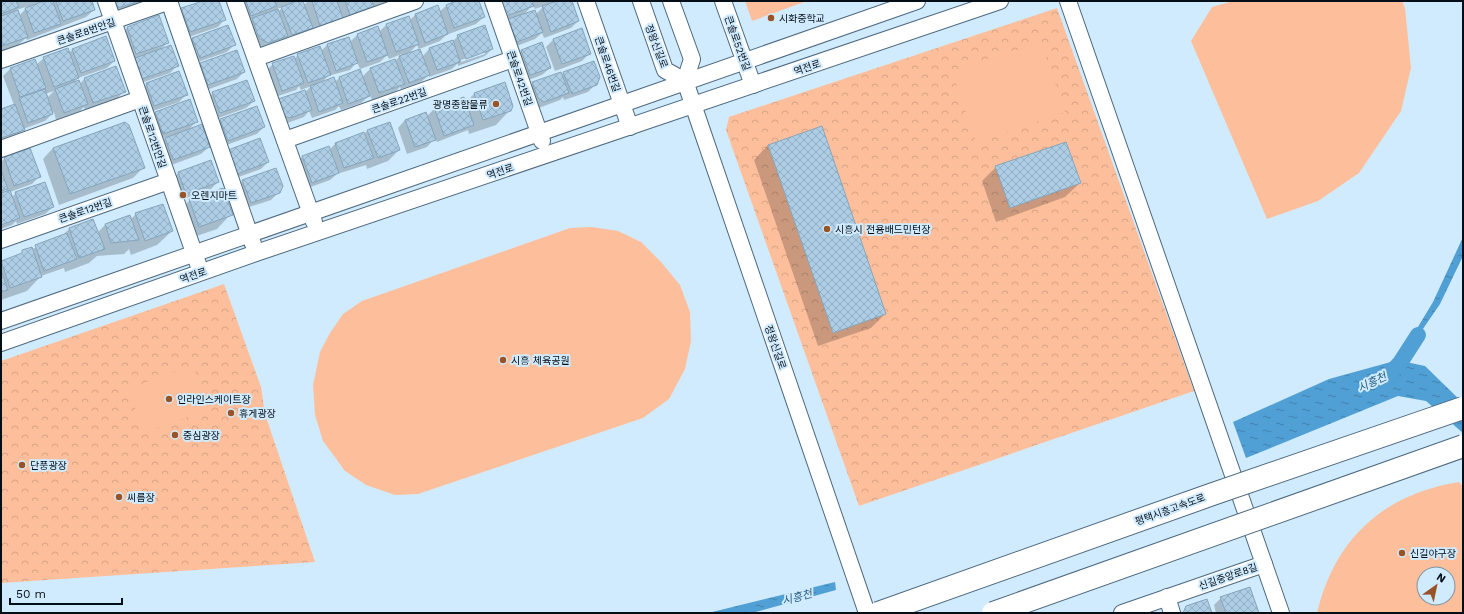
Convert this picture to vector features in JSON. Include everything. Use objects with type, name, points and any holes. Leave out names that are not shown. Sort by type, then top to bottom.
[{"type":"highway","name":"평택시흥고속도로","points":[[878,613],[1210,495],[1463,408]]},
{"type":"highway","points":[[993,613],[1463,446]]},
{"type":"street","name":"큰솔로12번안길","points":[[106,1],[201,272]]},
{"type":"street","name":"큰솔로8번안길","points":[[1,60],[170,1]]},
{"type":"street","points":[[170,1],[256,253]]},
{"type":"street","points":[[236,1],[317,232]]},
{"type":"street","points":[[256,58],[416,1]]},
{"type":"street","name":"큰솔로42번길","points":[[493,1],[547,155]]},
{"type":"street","name":"큰솔로46번길","points":[[586,1],[630,127]]},
{"type":"street","name":"정왕신길로","points":[[641,1],[665,70],[685,81],[867,613]]},
{"type":"street","points":[[671,1],[692,59],[685,81]]},
{"type":"street","name":"큰솔로52번길","points":[[723,1],[753,85]]},
{"type":"street","name":"역전로","points":[[1,321],[744,60],[917,1]]},
{"type":"street","name":"역전로","points":[[1,343],[317,232],[1000,1]]},
{"type":"street","points":[[1068,1],[1264,564]]},
{"type":"street","name":"큰솔로22번길","points":[[285,140],[513,59]]},
{"type":"street","points":[[1,148],[140,99]]},
{"type":"street","name":"큰솔로12번길","points":[[1,240],[169,181]]},
{"type":"street","name":"신길중앙로8길","points":[[1122,613],[1264,564],[1281,613]]},
{"type":"street","points":[[1167,597],[1172,613]]},
{"type":"green space","points":[[745,1],[807,1],[752,21]]},
{"type":"green space","points":[[1233,1],[1402,1],[1405,8],[1411,68],[1401,111],[1359,173],[1318,201],[1267,219],[1191,41],[1212,7]]},
{"type":"green space","points":[[1057,8],[1194,391],[859,506],[726,130],[729,117]]},
{"type":"green space","points":[[1041,42],[1065,112],[976,142],[952,71]]},
{"type":"green space","name":"시흥 체육공원","points":[[592,227],[618,231],[641,242],[661,262],[680,285],[690,312],[691,341],[685,369],[669,399],[643,418],[418,494],[395,495],[366,485],[345,471],[323,441],[315,415],[313,385],[320,352],[330,333],[343,314],[362,301],[570,228]]},
{"type":"green space","points":[[224,284],[261,387],[265,414],[315,562],[1,583],[1,361]]},
{"type":"green space","name":"인라인스케이트장","points":[[193,365],[209,409],[145,433],[128,389]]},
{"type":"green space","name":"신길야구장","points":[[1459,482],[1463,487],[1463,613],[1317,613],[1325,586],[1336,563],[1350,542],[1367,524],[1386,509],[1408,497],[1432,488]]},
{"type":"green space","name":"씨름장","points":[[119,487],[126,490],[129,497],[126,504],[119,507],[112,504],[109,497],[112,490]]},
{"type":"water","points":[[1463,237],[1463,256],[1440,304],[1401,361],[1425,366],[1463,403],[1463,433],[1426,401],[1398,396],[1246,458],[1233,422],[1329,379],[1398,360],[1433,302]]},
{"type":"water","points":[[835,582],[836,590],[752,613],[708,613]]},
{"type":"building","points":[[1,1],[16,1],[19,7],[1,14]]},
{"type":"building","points":[[44,1],[53,1],[61,24],[34,33],[25,8]]},
{"type":"building","points":[[56,1],[92,1],[95,10],[63,21]]},
{"type":"building","points":[[115,1],[140,1],[118,8]]},
{"type":"building","points":[[203,1],[219,1],[226,20],[190,32],[181,8]]},
{"type":"building","points":[[246,1],[275,1],[277,6],[251,16]]},
{"type":"building","points":[[297,1],[303,1],[313,28],[292,35],[281,7]]},
{"type":"building","points":[[312,1],[337,1],[343,18],[320,26]]},
{"type":"building","points":[[345,1],[372,1],[374,6],[350,15]]},
{"type":"building","points":[[456,1],[479,1],[485,17],[454,28],[446,5]]},
{"type":"building","points":[[500,1],[532,1],[534,6],[506,16]]},
{"type":"building","points":[[557,1],[572,1],[579,21],[551,32],[542,6]]},
{"type":"building","points":[[438,5],[448,34],[425,43],[415,14]]},
{"type":"building","points":[[278,9],[288,36],[268,43],[259,38],[252,18]]},
{"type":"building","points":[[18,10],[28,37],[2,46],[1,16]]},
{"type":"building","points":[[535,10],[543,32],[517,42],[508,19]]},
{"type":"building","points":[[159,15],[169,43],[136,54],[127,27]]},
{"type":"building","points":[[409,16],[419,44],[396,52],[386,24]]},
{"type":"building","points":[[228,25],[236,45],[200,58],[192,38]]},
{"type":"building","points":[[485,25],[493,49],[466,59],[457,35]]},
{"type":"building","points":[[378,26],[388,55],[367,62],[357,34]]},
{"type":"building","points":[[582,28],[591,54],[562,64],[553,39]]},
{"type":"building","points":[[106,36],[115,61],[81,73],[72,49]]},
{"type":"building","points":[[349,37],[358,63],[336,71],[327,44]]},
{"type":"building","points":[[453,40],[460,62],[437,70],[429,48]]},
{"type":"building","points":[[542,42],[551,68],[530,75],[521,50]]},
{"type":"building","points":[[171,45],[179,66],[142,79],[135,58]]},
{"type":"building","points":[[320,46],[331,75],[308,83],[297,54]]},
{"type":"building","points":[[68,48],[79,78],[54,87],[43,57]]},
{"type":"building","points":[[420,49],[430,75],[409,83],[399,56]]},
{"type":"building","points":[[237,50],[245,72],[208,85],[200,63]]},
{"type":"building","points":[[294,56],[304,83],[282,91],[272,63]]},
{"type":"building","points":[[35,59],[46,88],[20,97],[10,68]]},
{"type":"building","points":[[395,59],[405,84],[379,93],[370,68]]},
{"type":"building","points":[[594,61],[600,77],[597,85],[572,94],[563,72]]},
{"type":"building","points":[[116,66],[126,92],[93,103],[84,78]]},
{"type":"building","points":[[360,69],[370,96],[348,104],[339,77]]},
{"type":"building","points":[[179,71],[188,95],[154,106],[146,83]]},
{"type":"building","points":[[561,72],[569,93],[544,102],[538,98],[532,82]]},
{"type":"building","points":[[334,77],[343,103],[319,112],[310,86]]},
{"type":"building","points":[[79,80],[88,104],[64,113],[55,89]]},
{"type":"building","points":[[247,80],[255,101],[220,113],[212,92]]},
{"type":"building","points":[[505,82],[513,106],[511,111],[483,120],[474,93]]},
{"type":"building","points":[[45,89],[53,114],[28,123],[19,98]]},
{"type":"building","points":[[305,90],[312,110],[290,118],[284,116],[278,99]]},
{"type":"building","points":[[464,97],[474,125],[444,136],[434,107]]},
{"type":"building","points":[[190,99],[198,122],[163,134],[155,112]]},
{"type":"building","points":[[15,104],[25,130],[1,138],[1,109]]},
{"type":"building","points":[[257,106],[265,127],[228,141],[220,119]]},
{"type":"building","points":[[426,112],[436,140],[415,147],[405,120]]},
{"type":"building","points":[[125,122],[129,125],[145,168],[70,194],[53,148]]},
{"type":"building","points":[[390,122],[400,150],[378,158],[367,130]]},
{"type":"building","points":[[202,124],[210,147],[173,160],[165,138]]},
{"type":"building","name":"시흥시 전용배드민턴장","points":[[822,126],[886,314],[833,333],[768,145]]},
{"type":"building","points":[[364,132],[374,158],[344,168],[335,143]]},
{"type":"building","points":[[260,138],[269,162],[237,174],[228,150]]},
{"type":"building","points":[[1066,142],[1081,183],[1010,208],[995,166]]},
{"type":"building","points":[[329,146],[339,173],[312,183],[302,156]]},
{"type":"building","points":[[30,148],[41,177],[14,186],[4,157]]},
{"type":"building","points":[[211,160],[219,182],[186,194],[178,172]]},
{"type":"building","points":[[276,168],[283,186],[280,193],[251,203],[242,180]]},
{"type":"building","points":[[1,170],[8,189],[1,191]]},
{"type":"building","points":[[45,182],[54,207],[24,217],[15,192]]},
{"type":"building","points":[[223,188],[233,215],[199,227],[189,199]]},
{"type":"building","points":[[10,190],[20,218],[1,225],[1,193]]},
{"type":"building","points":[[163,204],[173,231],[145,241],[135,213]]},
{"type":"building","points":[[130,215],[139,240],[111,243],[105,224]]},
{"type":"building","points":[[93,219],[105,249],[79,258],[69,228]]},
{"type":"building","points":[[67,233],[77,259],[44,271],[35,245]]},
{"type":"building","points":[[32,247],[42,277],[10,288],[1,261],[22,253],[22,250]]},
{"type":"building","points":[[1,270],[8,290],[1,292]]},
{"type":"building","points":[[1250,587],[1259,613],[1226,613],[1220,597]]},
{"type":"building","points":[[1207,599],[1212,613],[1183,613],[1186,606]]},
{"type":"waterway","name":"시흥천","points":[[1388,376],[1400,363],[1418,335]]},
{"type":"place","name":"시화중학교","points":[[771,18]]},
{"type":"place","name":"광명종합물류","points":[[496,104]]},
{"type":"place","name":"오렌지마트","points":[[183,195]]},
{"type":"place","name":"시흥시 전용배드민턴장","points":[[827,229]]},
{"type":"place","name":"시흥 체육공원","points":[[503,360]]},
{"type":"place","name":"인라인스케이트장","points":[[169,399]]},
{"type":"place","name":"휴게광장","points":[[231,413]]},
{"type":"place","name":"중심광장","points":[[175,435]]},
{"type":"place","name":"단풍광장","points":[[22,465]]},
{"type":"place","name":"씨름장","points":[[119,497]]},
{"type":"place","name":"신길야구장","points":[[1402,553]]}]
